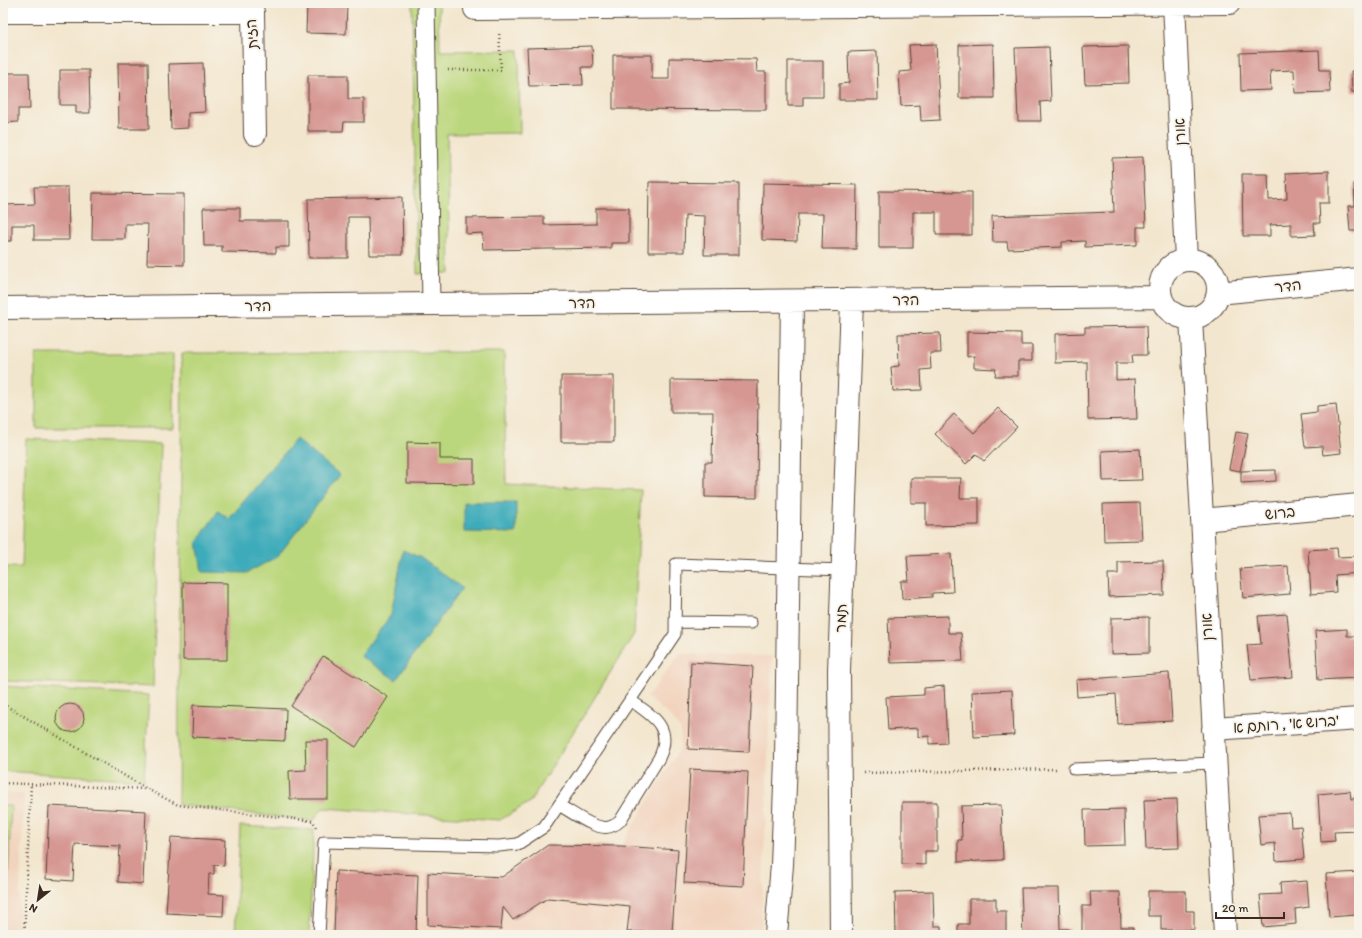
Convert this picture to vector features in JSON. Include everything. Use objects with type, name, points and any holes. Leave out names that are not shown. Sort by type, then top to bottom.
[{"type":"street","points":[[426,3],[431,304]]},
{"type":"street","name":"אורן","points":[[1174,3],[1186,260]]},
{"type":"street","points":[[475,9],[1229,3]]},
{"type":"street","name":"הזית","points":[[3,12],[253,12],[255,134]]},
{"type":"street","points":[[1186,260],[1198,262],[1208,267],[1217,282],[1218,293],[1214,304],[1201,316],[1185,318],[1174,314],[1165,307],[1160,297],[1160,285],[1163,274],[1171,266],[1186,260]]},
{"type":"street","name":"הדר","points":[[1218,293],[1359,279]]},
{"type":"street","name":"הדר","points":[[3,308],[1160,297]]},
{"type":"street","name":"תמר","points":[[841,935],[839,671],[852,300]]},
{"type":"street","points":[[776,935],[781,891],[784,812],[792,301]]},
{"type":"street","name":"אורן","points":[[1191,318],[1214,763],[1225,935]]},
{"type":"street","name":"ברוש","points":[[1202,520],[1359,505]]},
{"type":"street","name":"ברוש א' , רותם א'","points":[[1213,729],[1359,719]]},
{"type":"lane","points":[[319,935],[324,842],[498,846],[518,844],[544,827],[675,634],[676,564],[843,570]]},
{"type":"lane","points":[[675,622],[751,623]]},
{"type":"lane","points":[[559,805],[593,825],[602,828],[612,827],[620,821],[664,749],[665,740],[663,730],[658,720],[630,700]]},
{"type":"lane","points":[[1074,769],[1214,763]]},
{"type":"path","points":[[427,71],[501,70],[497,10]]},
{"type":"path","points":[[3,704],[147,789],[178,805],[313,821],[324,842]]},
{"type":"path","points":[[839,773],[1074,769]]},
{"type":"path","points":[[3,782],[147,789]]},
{"type":"path","points":[[24,935],[30,784]]},
{"type":"shaded area","points":[[680,654],[772,656],[761,935],[323,935],[324,866],[502,877],[621,846],[680,748],[681,730],[669,715],[647,697]]},
{"type":"shaded area","points":[[3,793],[24,794],[18,934],[3,933]]},
{"type":"green space","points":[[412,3],[439,3],[440,51],[519,50],[520,133],[447,134],[450,273],[417,274]]},
{"type":"green space","points":[[504,352],[506,484],[641,490],[634,634],[530,802],[500,820],[323,808],[313,821],[178,805],[182,353]]},
{"type":"green space","points":[[36,354],[173,354],[173,428],[36,428]]},
{"type":"green space","points":[[26,439],[161,444],[153,687],[3,681],[3,567],[22,567]]},
{"type":"green space","points":[[3,686],[149,695],[144,780],[3,771]]},
{"type":"green space","points":[[3,806],[11,806],[7,904],[3,904]]},
{"type":"green space","points":[[240,826],[314,830],[309,935],[235,935]]},
{"type":"water","points":[[296,439],[340,475],[278,556],[247,573],[202,572],[197,542],[218,511],[229,519]]},
{"type":"water","points":[[464,502],[516,502],[516,533],[464,532]]},
{"type":"water","points":[[403,550],[421,558],[462,588],[396,680],[360,656],[391,615]]},
{"type":"building","points":[[307,3],[347,3],[346,34],[306,33]]},
{"type":"building","points":[[936,44],[940,120],[921,121],[920,105],[901,106],[899,72],[911,71],[909,45]]},
{"type":"building","points":[[993,44],[994,98],[959,98],[959,45]]},
{"type":"building","points":[[592,46],[593,67],[582,67],[583,85],[529,86],[527,48]]},
{"type":"building","points":[[1128,46],[1129,83],[1085,84],[1083,47]]},
{"type":"building","points":[[1049,47],[1051,101],[1040,102],[1041,121],[1018,121],[1015,48]]},
{"type":"building","points":[[1319,50],[1320,70],[1329,70],[1330,92],[1295,93],[1294,70],[1270,71],[1271,90],[1241,91],[1240,53]]},
{"type":"building","points":[[877,51],[878,100],[839,100],[839,84],[849,83],[848,52]]},
{"type":"building","points":[[613,55],[652,55],[652,79],[669,79],[669,58],[756,59],[757,72],[766,72],[766,110],[613,109]]},
{"type":"building","points":[[1356,56],[1359,56],[1359,92],[1352,92],[1351,71],[1357,71]]},
{"type":"building","points":[[788,61],[823,61],[823,97],[803,97],[803,106],[788,106]]},
{"type":"building","points":[[118,63],[148,63],[149,129],[119,129]]},
{"type":"building","points":[[203,63],[205,112],[188,113],[188,128],[171,129],[169,64]]},
{"type":"building","points":[[60,70],[89,70],[90,113],[76,113],[76,105],[60,105]]},
{"type":"building","points":[[3,73],[29,73],[30,109],[18,109],[18,122],[3,123]]},
{"type":"building","points":[[308,75],[348,75],[348,99],[364,99],[364,122],[344,122],[343,131],[308,131]]},
{"type":"building","points":[[1143,157],[1146,227],[1137,227],[1137,245],[1085,247],[1085,241],[1062,242],[1062,247],[1008,249],[1007,242],[993,242],[992,216],[1114,212],[1112,158]]},
{"type":"building","points":[[1329,171],[1329,203],[1319,203],[1320,223],[1314,223],[1315,235],[1291,236],[1291,224],[1270,225],[1270,236],[1243,236],[1242,174],[1268,174],[1269,200],[1287,199],[1286,173]]},
{"type":"building","points":[[649,182],[739,183],[739,255],[704,255],[705,216],[685,215],[684,252],[648,252]]},
{"type":"building","points":[[1354,182],[1359,182],[1359,231],[1350,231],[1348,206],[1355,206]]},
{"type":"building","points":[[763,183],[857,185],[856,249],[822,249],[823,214],[798,214],[797,241],[762,240]]},
{"type":"building","points":[[34,187],[68,187],[69,240],[34,240],[34,225],[12,225],[12,241],[3,241],[3,205],[35,204]]},
{"type":"building","points":[[879,191],[972,192],[972,235],[936,235],[936,212],[913,212],[913,248],[879,248]]},
{"type":"building","points":[[93,193],[184,194],[184,265],[147,264],[148,224],[125,224],[125,239],[92,239]]},
{"type":"building","points":[[402,197],[403,255],[369,255],[368,217],[348,217],[348,258],[309,258],[308,199]]},
{"type":"building","points":[[203,208],[240,208],[240,221],[289,221],[289,247],[276,247],[276,253],[222,252],[222,246],[204,246]]},
{"type":"building","points":[[596,208],[629,208],[629,243],[611,243],[611,248],[484,250],[483,233],[466,234],[466,218],[544,217],[544,225],[596,224]]},
{"type":"building","points":[[1146,326],[1147,355],[1132,355],[1133,363],[1116,363],[1116,380],[1135,379],[1137,419],[1088,420],[1087,362],[1055,363],[1055,334],[1085,333],[1085,327]]},
{"type":"building","points":[[967,332],[1021,333],[1021,345],[1032,345],[1032,361],[1018,361],[1018,376],[995,376],[996,369],[974,368],[974,356],[967,357]]},
{"type":"building","points":[[940,333],[941,353],[930,353],[931,369],[921,370],[922,390],[893,391],[891,367],[899,366],[898,334]]},
{"type":"building","points":[[561,376],[614,376],[614,442],[561,442]]},
{"type":"building","points":[[671,380],[758,381],[757,498],[705,497],[705,462],[712,462],[713,412],[671,412]]},
{"type":"building","points":[[1336,404],[1341,453],[1323,455],[1322,446],[1305,447],[1301,414],[1317,412],[1317,406]]},
{"type":"building","points":[[998,408],[1017,427],[984,461],[976,454],[966,464],[935,434],[954,414],[974,433]]},
{"type":"building","points":[[1236,432],[1248,434],[1240,471],[1229,469]]},
{"type":"building","points":[[407,442],[440,443],[440,459],[474,459],[474,484],[407,483]]},
{"type":"building","points":[[1140,449],[1142,480],[1103,481],[1102,451]]},
{"type":"building","points":[[1276,470],[1276,481],[1241,483],[1241,471]]},
{"type":"building","points":[[911,478],[961,478],[960,498],[979,498],[979,525],[926,526],[926,503],[911,503]]},
{"type":"building","points":[[1140,503],[1142,540],[1104,541],[1103,504]]},
{"type":"building","points":[[1337,548],[1338,557],[1359,556],[1359,573],[1335,575],[1336,592],[1311,594],[1308,550]]},
{"type":"building","points":[[951,554],[953,592],[932,593],[932,597],[902,599],[901,581],[909,581],[907,556]]},
{"type":"building","points":[[1163,561],[1164,595],[1109,597],[1108,574],[1118,574],[1118,562]]},
{"type":"building","points":[[1288,566],[1290,594],[1243,598],[1240,569]]},
{"type":"building","points":[[183,582],[227,583],[227,660],[183,660]]},
{"type":"building","points":[[1287,614],[1293,677],[1251,680],[1247,645],[1261,644],[1258,616]]},
{"type":"building","points":[[948,616],[948,633],[961,633],[963,661],[890,663],[888,618]]},
{"type":"building","points":[[1149,617],[1149,653],[1111,654],[1111,618]]},
{"type":"building","points":[[1347,629],[1347,636],[1359,636],[1359,662],[1357,662],[1358,678],[1318,680],[1315,631]]},
{"type":"building","points":[[323,656],[388,697],[356,747],[291,706]]},
{"type":"building","points":[[691,662],[753,666],[749,752],[688,749]]},
{"type":"building","points":[[1169,673],[1172,721],[1118,724],[1116,694],[1077,697],[1076,680]]},
{"type":"building","points":[[944,686],[947,743],[929,744],[929,736],[918,737],[918,728],[888,730],[886,697],[924,695],[924,688]]},
{"type":"building","points":[[1012,690],[1014,735],[974,737],[972,692]]},
{"type":"building","points":[[70,704],[80,708],[84,718],[80,728],[70,732],[60,728],[56,718],[60,708]]},
{"type":"building","points":[[193,705],[286,709],[285,741],[192,737]]},
{"type":"building","points":[[305,740],[328,740],[328,799],[290,799],[289,771],[306,770]]},
{"type":"building","points":[[690,769],[748,772],[743,886],[684,883]]},
{"type":"building","points":[[1350,791],[1351,799],[1359,798],[1359,831],[1334,832],[1335,841],[1321,842],[1318,794]]},
{"type":"building","points":[[1177,799],[1179,848],[1146,849],[1144,800]]},
{"type":"building","points":[[902,802],[937,802],[937,851],[925,851],[925,865],[902,864]]},
{"type":"building","points":[[1001,805],[1003,860],[958,862],[958,840],[962,840],[961,806]]},
{"type":"building","points":[[49,806],[146,811],[143,884],[118,882],[120,846],[75,844],[73,881],[46,879]]},
{"type":"building","points":[[1124,809],[1125,845],[1085,846],[1084,810]]},
{"type":"building","points":[[1290,813],[1291,827],[1301,826],[1304,859],[1276,861],[1275,843],[1261,845],[1258,815]]},
{"type":"building","points":[[171,837],[225,840],[224,866],[214,865],[214,874],[209,874],[208,894],[224,895],[223,916],[166,913]]},
{"type":"building","points":[[548,845],[621,846],[678,850],[672,932],[627,932],[630,906],[548,898],[513,920],[503,907],[501,929],[428,925],[428,873],[502,877]]},
{"type":"building","points":[[336,871],[418,875],[416,935],[334,935]]},
{"type":"building","points":[[1359,872],[1359,897],[1355,898],[1356,915],[1329,917],[1326,874]]},
{"type":"building","points":[[1307,881],[1309,907],[1295,909],[1296,924],[1263,927],[1260,895],[1281,894],[1280,883]]},
{"type":"building","points":[[1021,888],[1059,888],[1060,929],[1069,929],[1069,935],[1023,934]]},
{"type":"building","points":[[933,891],[934,926],[941,926],[941,935],[896,935],[895,892]]},
{"type":"building","points":[[1148,891],[1186,891],[1186,911],[1194,911],[1194,930],[1161,930],[1161,916],[1148,916]]},
{"type":"building","points":[[1090,892],[1120,892],[1121,927],[1133,927],[1133,935],[1082,935],[1082,906],[1091,906]]},
{"type":"building","points":[[969,899],[996,899],[996,911],[1006,911],[1006,935],[958,935],[958,924],[969,924]]}]
